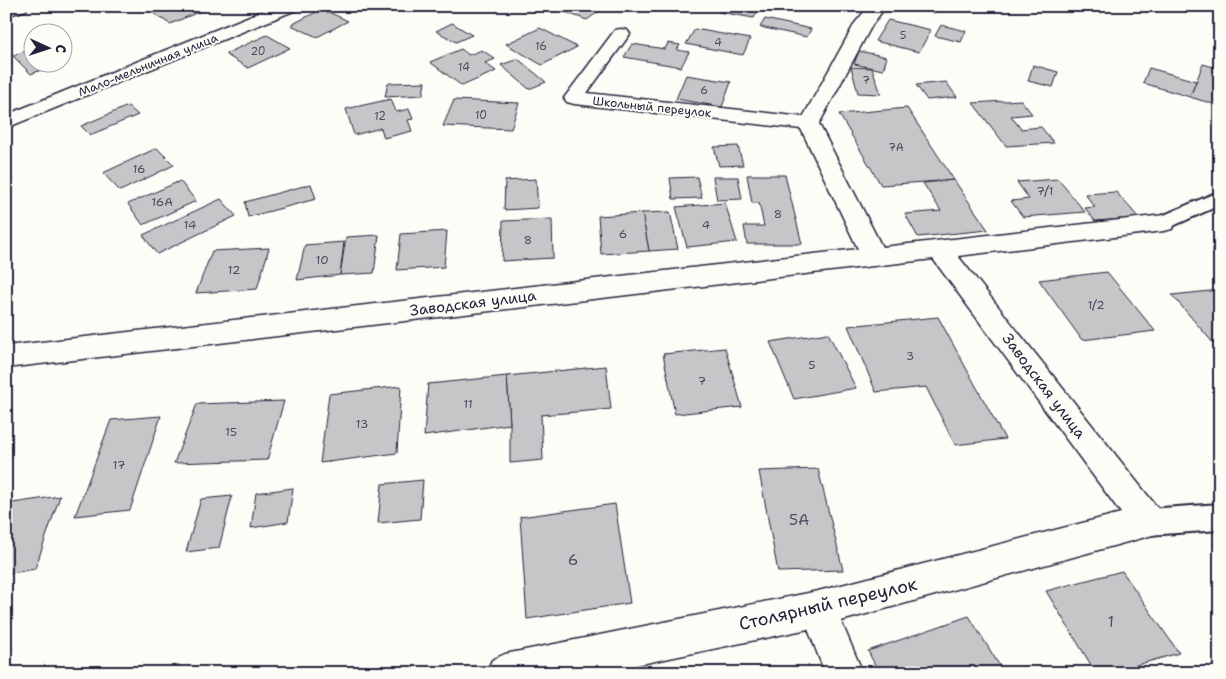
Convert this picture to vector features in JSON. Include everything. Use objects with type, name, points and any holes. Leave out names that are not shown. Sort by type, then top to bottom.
[{"type":"street","points":[[6,12],[20,6]]},
{"type":"street","name":"Мало-мельничная улица","points":[[6,122],[290,6]]},
{"type":"street","points":[[874,256],[808,124],[864,23],[878,6]]},
{"type":"street","name":"Школьный переулок","points":[[621,34],[574,98],[808,124]]},
{"type":"street","name":"Заводская улица","points":[[6,357],[1164,223]]},
{"type":"street","name":"Заводская улица","points":[[939,249],[1148,522]]},
{"type":"street","name":"Столярный переулок","points":[[505,673],[818,608],[1148,522]]},
{"type":"street","points":[[818,608],[844,673]]},
{"type":"lane","points":[[1164,223],[1220,197]]},
{"type":"lane","points":[[1148,522],[1220,516]]},
{"type":"building","points":[[170,6],[213,6],[170,24],[153,13]]},
{"type":"building","points":[[357,6],[381,6],[368,12]]},
{"type":"building","points":[[560,6],[606,6],[587,20],[556,9]]},
{"type":"building","points":[[723,6],[760,6],[754,18],[719,12]]},
{"type":"building","points":[[912,6],[940,6],[935,13]]},
{"type":"building","points":[[322,9],[348,21],[317,37],[291,25]]},
{"type":"building","points":[[765,19],[811,29],[807,37],[760,27]]},
{"type":"building","points":[[888,20],[931,30],[919,52],[875,41]]},
{"type":"building","points":[[452,23],[472,35],[456,42],[436,31]]},
{"type":"building","points":[[941,25],[966,31],[961,42],[935,36]]},
{"type":"building","points":[[540,28],[577,47],[542,65],[506,44]]},
{"type":"building","points":[[695,29],[750,39],[743,55],[686,44]]},
{"type":"building","points":[[267,35],[290,48],[248,68],[225,54]]},
{"type":"building","points":[[668,43],[680,45],[677,50],[689,52],[681,67],[624,57],[632,44],[665,49]]},
{"type":"building","points":[[461,49],[469,55],[482,50],[495,59],[485,63],[496,71],[462,86],[430,62]]},
{"type":"building","points":[[859,51],[887,57],[883,70],[854,64]]},
{"type":"building","points":[[22,52],[22,65],[13,56]]},
{"type":"building","points":[[518,59],[546,82],[529,89],[501,65]]},
{"type":"building","points":[[1203,64],[1220,69],[1220,106],[1190,97]]},
{"type":"building","points":[[1033,65],[1058,72],[1053,87],[1028,81]]},
{"type":"building","points":[[851,67],[872,68],[881,94],[858,93]]},
{"type":"building","points":[[1149,68],[1196,81],[1190,97],[1143,83]]},
{"type":"building","points":[[686,75],[731,82],[722,107],[676,99]]},
{"type":"building","points":[[425,82],[423,95],[385,97],[388,83]]},
{"type":"building","points":[[946,82],[957,97],[927,100],[916,85]]},
{"type":"building","points":[[391,99],[396,112],[409,109],[413,119],[408,120],[412,131],[384,138],[381,128],[354,135],[346,109]]},
{"type":"building","points":[[454,100],[519,103],[511,129],[443,126]]},
{"type":"building","points":[[1021,100],[1032,114],[1011,116],[1021,129],[1041,127],[1054,143],[1006,146],[973,103]]},
{"type":"building","points":[[128,106],[138,115],[90,135],[81,126]]},
{"type":"building","points":[[907,108],[954,180],[881,185],[839,114]]},
{"type":"building","points":[[738,146],[743,165],[719,166],[714,147]]},
{"type":"building","points":[[157,148],[174,165],[120,191],[103,173]]},
{"type":"building","points":[[747,175],[785,175],[802,244],[747,244],[744,226],[764,226],[759,203],[752,203]]},
{"type":"building","points":[[697,177],[702,198],[673,199],[670,178]]},
{"type":"building","points":[[713,177],[738,177],[742,199],[717,200]]},
{"type":"building","points":[[536,179],[538,208],[504,210],[505,181]]},
{"type":"building","points":[[1058,179],[1085,212],[1023,217],[1011,201],[1029,199],[1017,182]]},
{"type":"building","points":[[954,180],[988,230],[918,237],[905,214],[941,211],[923,183]]},
{"type":"building","points":[[180,181],[196,201],[143,225],[128,204]]},
{"type":"building","points":[[311,184],[316,199],[248,217],[245,202]]},
{"type":"building","points":[[1116,192],[1139,218],[1095,221],[1085,208],[1095,207],[1085,194]]},
{"type":"building","points":[[221,199],[236,216],[157,254],[143,235]]},
{"type":"building","points":[[725,203],[737,242],[687,247],[676,207]]},
{"type":"building","points":[[670,212],[678,249],[649,251],[642,213]]},
{"type":"building","points":[[642,213],[649,251],[601,254],[598,216]]},
{"type":"building","points":[[552,219],[553,258],[502,261],[503,221]]},
{"type":"building","points":[[447,231],[444,267],[397,270],[401,234]]},
{"type":"building","points":[[379,235],[374,273],[340,275],[346,237]]},
{"type":"building","points":[[344,242],[340,275],[297,280],[305,245]]},
{"type":"building","points":[[269,248],[257,289],[196,293],[212,251]]},
{"type":"building","points":[[1107,272],[1155,331],[1082,340],[1039,280]]},
{"type":"building","points":[[1220,290],[1220,351],[1172,295]]},
{"type":"building","points":[[938,317],[1005,439],[955,445],[926,387],[876,392],[848,326]]},
{"type":"building","points":[[828,333],[856,388],[794,399],[770,342]]},
{"type":"building","points":[[725,348],[742,407],[675,414],[663,354]]},
{"type":"building","points":[[606,366],[611,409],[541,415],[543,460],[510,463],[507,376]]},
{"type":"building","points":[[507,376],[510,424],[424,436],[428,384]]},
{"type":"building","points":[[401,386],[397,453],[320,463],[329,394]]},
{"type":"building","points":[[284,401],[267,460],[174,463],[197,404]]},
{"type":"building","points":[[161,416],[130,510],[75,516],[111,420]]},
{"type":"building","points":[[818,469],[843,570],[778,572],[759,471]]},
{"type":"building","points":[[423,480],[420,519],[378,523],[382,484]]},
{"type":"building","points":[[293,488],[288,522],[251,528],[256,493]]},
{"type":"building","points":[[60,496],[35,569],[6,574],[6,504]]},
{"type":"building","points":[[232,496],[219,548],[186,552],[201,499]]},
{"type":"building","points":[[615,504],[630,603],[527,619],[520,517]]},
{"type":"building","points":[[1122,571],[1179,653],[1108,673],[1096,673],[1046,591]]},
{"type":"building","points":[[969,616],[1004,673],[879,673],[868,651]]}]
